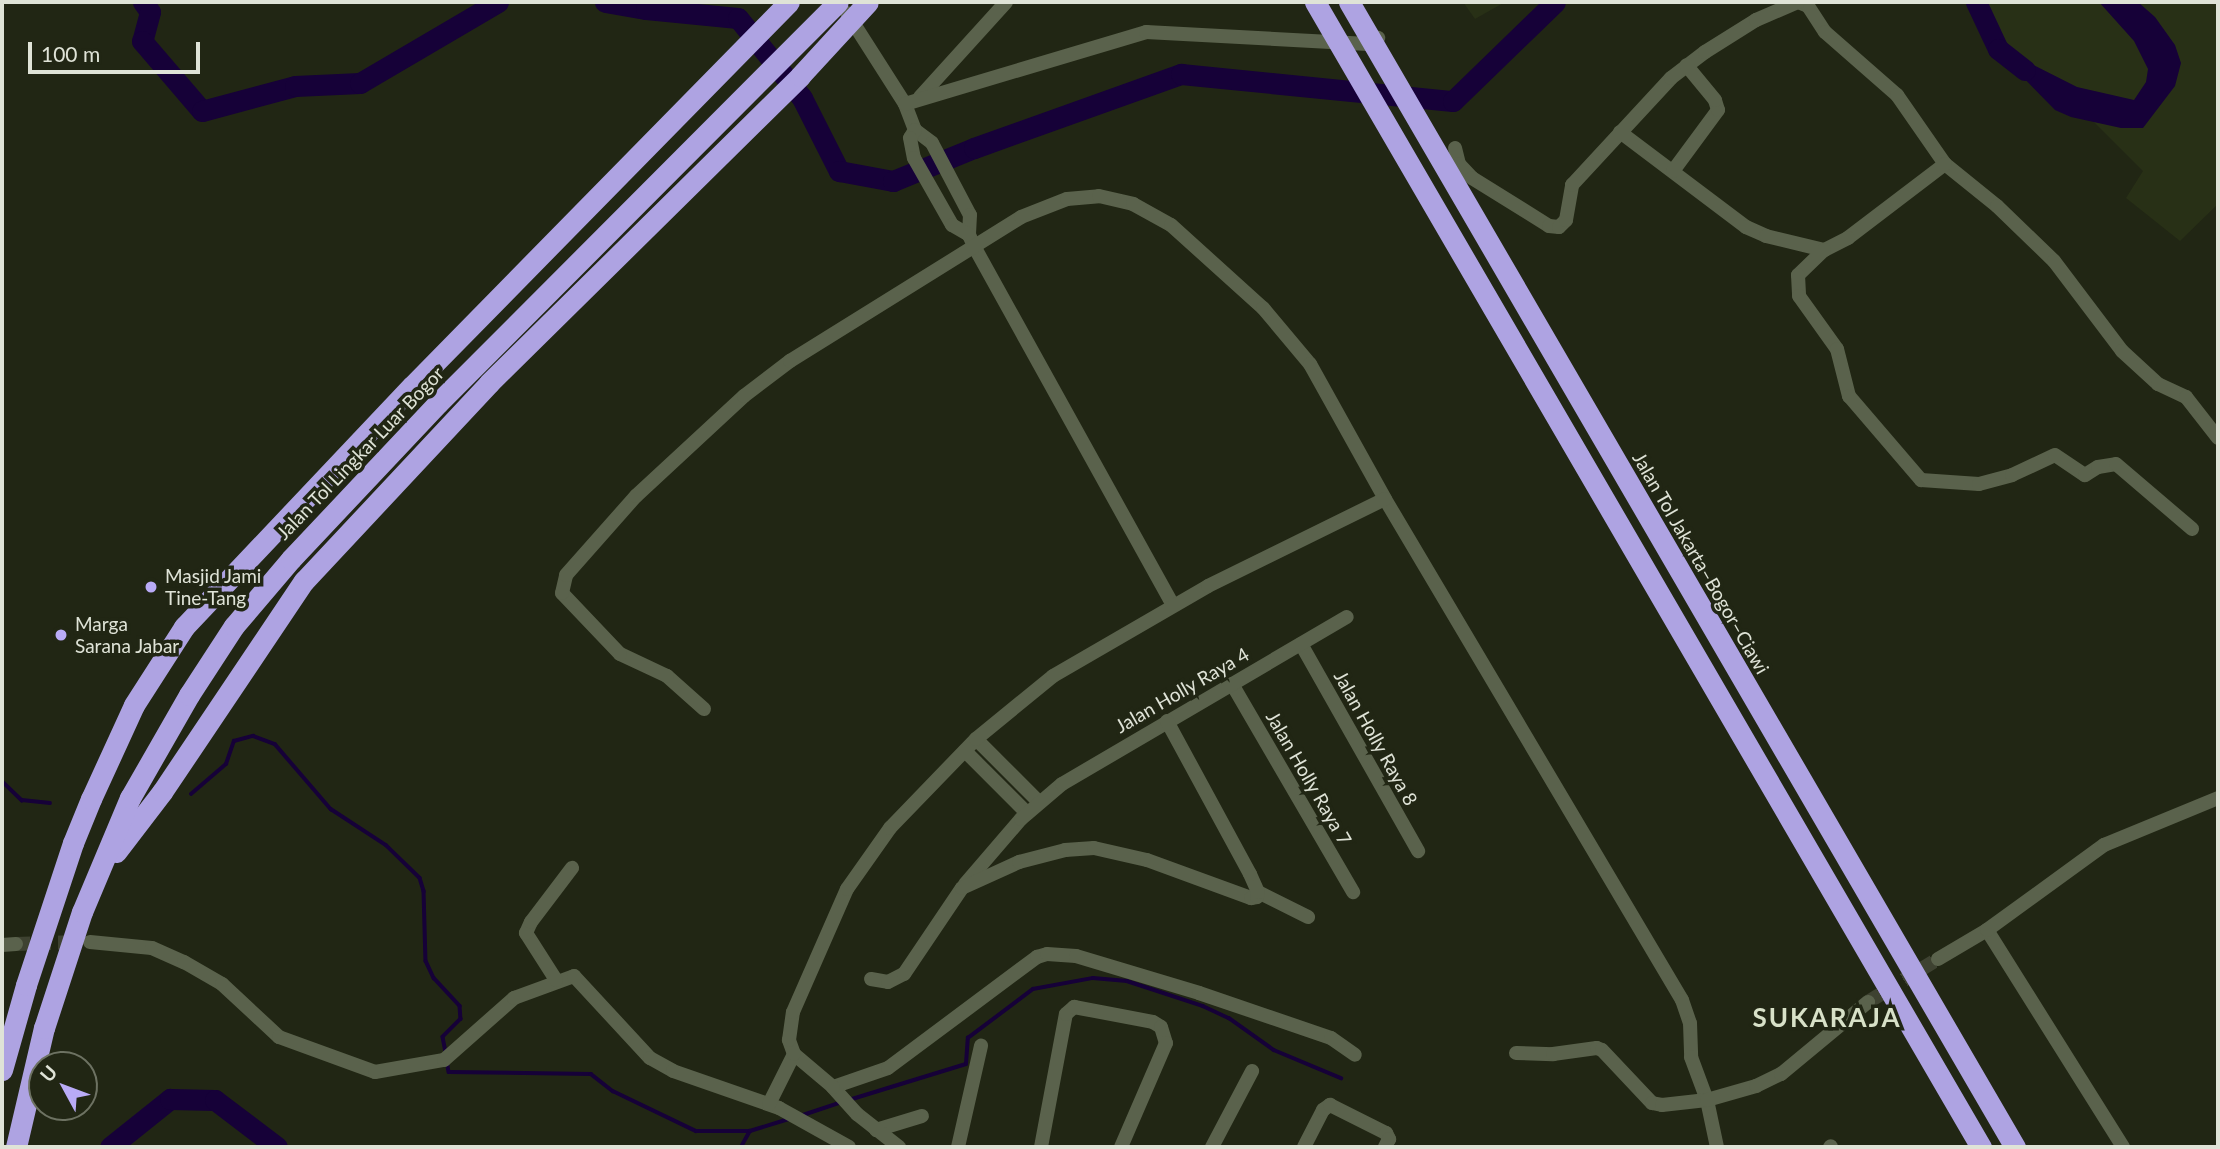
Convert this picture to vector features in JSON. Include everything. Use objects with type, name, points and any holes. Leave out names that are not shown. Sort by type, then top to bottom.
[{"type":"highway","name":"Jalan Tol Lingkar Luar Bogor","points":[[2,1070],[26,985],[82,821],[134,705],[184,627],[407,391],[789,2]]},
{"type":"highway","name":"Jalan Tol Lingkar Luar Bogor","points":[[17,1140],[55,993],[97,876],[130,798],[189,695],[234,626],[291,559],[438,403],[837,2]]},
{"type":"highway","points":[[97,876],[162,792],[304,581],[489,383],[800,76],[868,2]]},
{"type":"highway","points":[[1315,2],[1981,1147]]},
{"type":"highway","name":"Jalan Tol Jakarta–Bogor–Ciawi","points":[[1349,2],[2015,1147]]},
{"type":"street","points":[[837,2],[912,101],[915,130],[911,138],[914,158],[948,219],[972,242],[1173,605]]},
{"type":"street","points":[[912,101],[1006,2]]},
{"type":"street","points":[[1455,148],[1459,164],[1472,178],[1549,226],[1559,227],[1566,220],[1572,185],[1686,65],[1765,16],[1804,3],[1825,32],[1897,95],[1945,164],[1997,206],[2054,261],[2122,351],[2158,384],[2186,397],[2218,438]]},
{"type":"street","points":[[912,101],[1146,32],[1182,31],[1368,44],[1379,37]]},
{"type":"street","points":[[1673,171],[1718,110],[1716,100],[1686,65]]},
{"type":"street","points":[[915,130],[926,136],[964,203],[970,215],[972,242]]},
{"type":"street","points":[[1620,132],[1746,227],[1766,236],[1824,250]]},
{"type":"street","points":[[1945,164],[1848,238],[1824,250],[1798,275],[1799,296],[1837,349],[1849,396],[1921,480],[1979,484],[2012,475],[2055,455],[2085,475],[2098,467],[2116,464],[2192,529]]},
{"type":"street","points":[[704,709],[667,676],[620,653],[562,593],[566,575],[636,496],[744,396],[790,361],[972,242],[1021,217],[1067,199],[1099,196],[1122,201],[1171,225],[1263,308],[1310,364],[1385,499],[1682,1000],[1690,1023],[1691,1057],[1707,1100],[1717,1147]]},
{"type":"street","points":[[899,1147],[857,1114],[794,1054],[789,1040],[793,1013],[847,889],[890,828],[976,739],[1053,676],[1173,605],[1385,499]]},
{"type":"street","name":"Jalan Holly Raya 4","points":[[871,979],[888,982],[904,974],[961,888],[1039,802],[1088,766],[1347,617]]},
{"type":"street","name":"Jalan Holly Raya 8","points":[[1301,643],[1418,851]]},
{"type":"street","name":"Jalan Holly Raya 7","points":[[1232,684],[1353,892]]},
{"type":"street","points":[[1167,721],[1258,892],[1308,917]]},
{"type":"street","points":[[976,739],[1039,802]]},
{"type":"street","points":[[965,751],[1027,813]]},
{"type":"street","points":[[1938,960],[1987,930],[2104,845],[2218,799]]},
{"type":"street","points":[[961,888],[1019,862],[1065,850],[1094,848],[1147,860],[1251,898],[1257,897],[1258,892]]},
{"type":"street","points":[[556,980],[526,933],[531,922],[572,868]]},
{"type":"street","points":[[1987,930],[2123,1147]]},
{"type":"street","points":[[90,942],[152,948],[184,962],[222,985],[279,1037],[375,1072],[448,1057],[514,998],[556,980],[574,976],[580,979],[620,1028],[650,1058],[673,1071],[774,1106],[849,1147]]},
{"type":"street","points":[[836,1092],[888,1068],[1037,957],[1047,954],[1076,956],[1199,993],[1331,1038],[1354,1055]]},
{"type":"street","points":[[1516,1053],[1553,1054],[1597,1048],[1602,1050],[1652,1103],[1662,1105],[1707,1100],[1756,1086],[1781,1074],[1868,1002]]},
{"type":"street","points":[[1041,1147],[1066,1014],[1074,1007],[1153,1022],[1161,1027],[1166,1043],[1121,1147]]},
{"type":"street","points":[[958,1147],[981,1046]]},
{"type":"street","points":[[774,1106],[794,1054]]},
{"type":"street","points":[[1212,1147],[1252,1071]]},
{"type":"street","points":[[1304,1147],[1323,1110],[1330,1105],[1386,1133],[1389,1139],[1385,1147]]},
{"type":"street","points":[[876,1130],[922,1116]]},
{"type":"shaded area","points":[[1463,2],[1505,2],[1475,19]]},
{"type":"shaded area","points":[[1981,2],[2218,2],[2218,204],[2180,241],[2126,198],[2143,171],[2055,83],[2004,43]]},
{"type":"shaded area","points":[[2099,2],[2138,2],[2155,17],[2175,45],[2181,63],[2175,86],[2143,128],[2121,128],[2071,117],[2055,110],[2008,62],[2003,53],[2006,51],[2077,87],[2134,100],[2146,82],[2148,69],[2134,41]]},
{"type":"waterway","points":[[143,2],[150,12],[142,41],[202,111],[295,86],[360,83],[498,2]]},
{"type":"waterway","points":[[605,2],[738,18],[802,98],[839,171],[893,181],[974,148],[1181,74],[1453,101],[1555,2]]},
{"type":"waterway","points":[[1976,2],[1998,49],[2025,70]]},
{"type":"waterway","points":[[191,794],[226,764],[234,741],[253,736],[275,744],[331,809],[386,845],[420,878],[424,891],[426,961],[434,978],[460,1006],[461,1019],[443,1037],[446,1052]]},
{"type":"waterway","points":[[2,781],[22,800],[50,803]]},
{"type":"waterway","points":[[849,1100],[966,1064],[968,1038],[1033,989],[1093,978],[1127,981],[1203,1006],[1229,1018],[1274,1050],[1341,1078]]},
{"type":"waterway","points":[[448,1066],[449,1072],[591,1074],[613,1091],[696,1131],[750,1131]]},
{"type":"waterway","points":[[110,1147],[170,1099],[215,1100],[277,1147]]},
{"type":"waterway","points":[[803,1115],[842,1102]]},
{"type":"waterway","points":[[741,1147],[750,1131],[789,1119]]},
{"type":"tunnel","points":[[16,944],[78,942]]},
{"type":"tunnel","points":[[1868,1002],[1938,959]]},
{"type":"place","name":"Masjid Jami Tine-Tang","points":[[151,587]]},
{"type":"place","name":"Marga Sarana Jabar","points":[[61,635]]},
{"type":"district","name":"SUKARAJA","points":[[1827,1018]]}]
